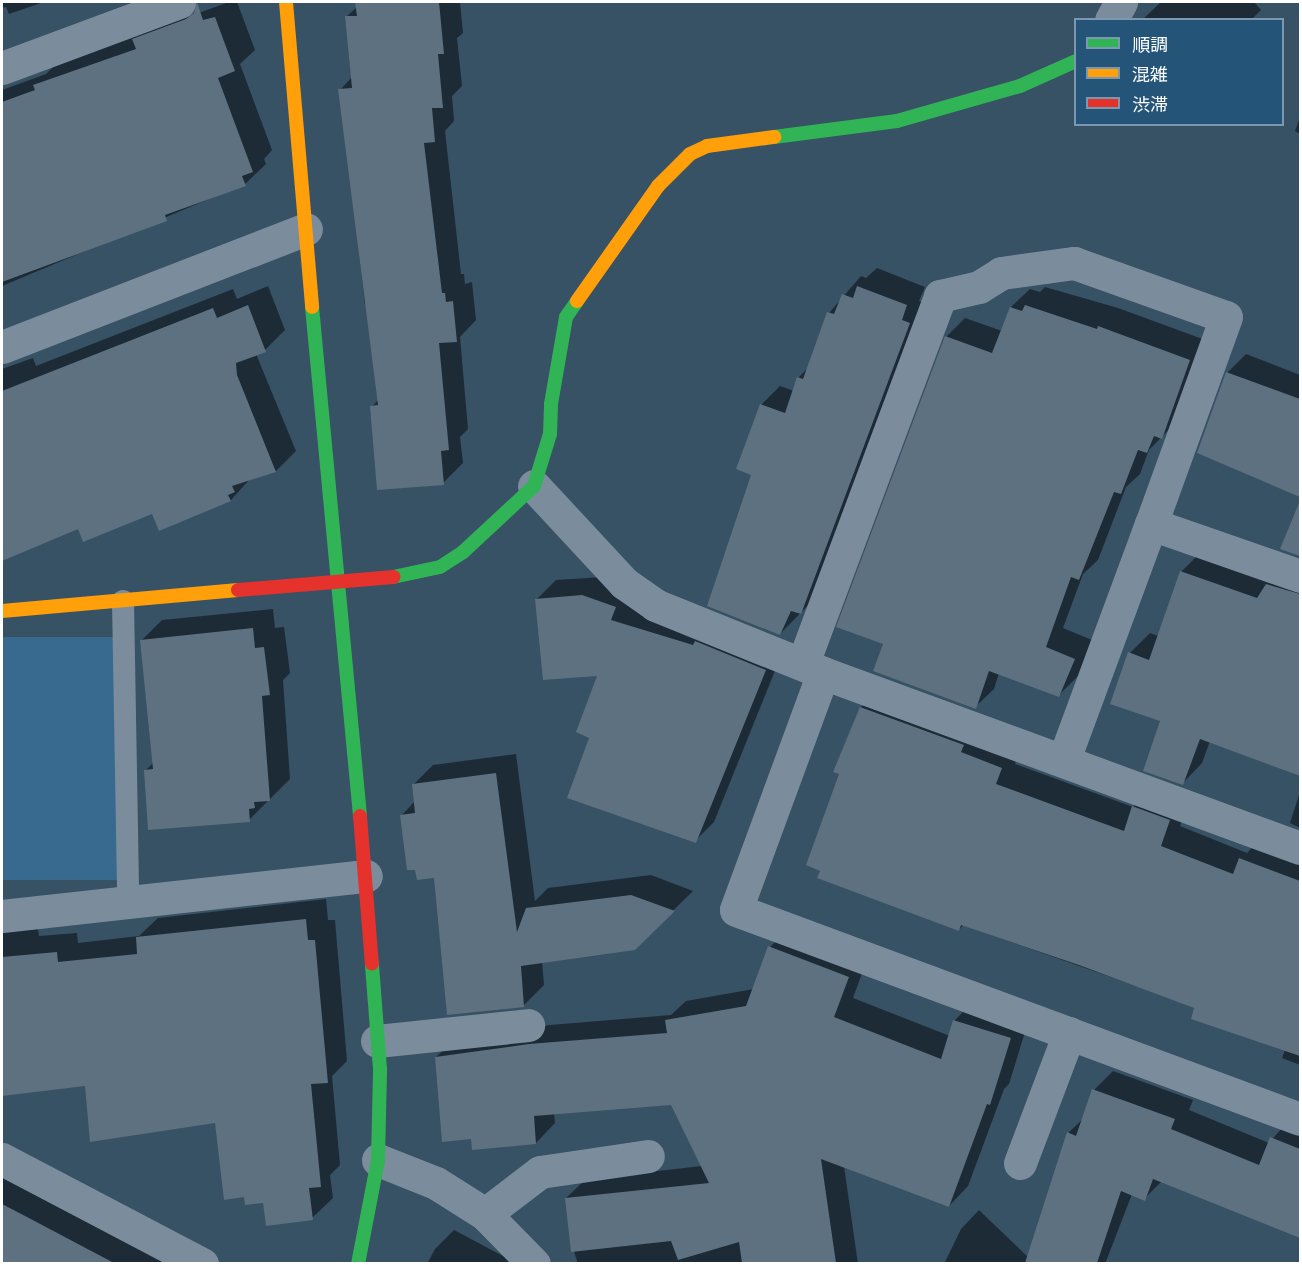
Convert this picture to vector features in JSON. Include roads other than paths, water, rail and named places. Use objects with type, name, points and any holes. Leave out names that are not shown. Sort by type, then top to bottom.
[{"type":"street","points":[[2,68],[179,2]]},
{"type":"street","points":[[286,2],[335,580],[366,876],[377,1041],[378,1160],[358,1263]]},
{"type":"street","points":[[1112,18],[1121,2]]},
{"type":"street","points":[[2,611],[400,576],[440,567],[463,552],[534,486],[550,434],[551,404],[566,317],[627,226],[690,154],[707,146],[897,121],[1020,86],[1074,62]]},
{"type":"street","points":[[2,347],[306,229]]},
{"type":"street","points":[[1064,759],[1226,317],[1074,263],[1001,273],[979,287],[940,296],[813,668],[736,910],[1300,1119]]},
{"type":"street","points":[[534,486],[624,583],[655,605],[813,668],[1300,848]]},
{"type":"street","points":[[1151,524],[1300,576]]},
{"type":"street","points":[[2,916],[366,876]]},
{"type":"street","points":[[377,1041],[528,1025]]},
{"type":"street","points":[[1020,1163],[1069,1033]]},
{"type":"street","points":[[484,1214],[540,1172],[648,1156]]},
{"type":"street","points":[[2,1159],[202,1263]]},
{"type":"street","points":[[378,1160],[436,1184],[484,1214],[534,1263]]},
{"type":"lane","points":[[123,601],[128,902]]}]
